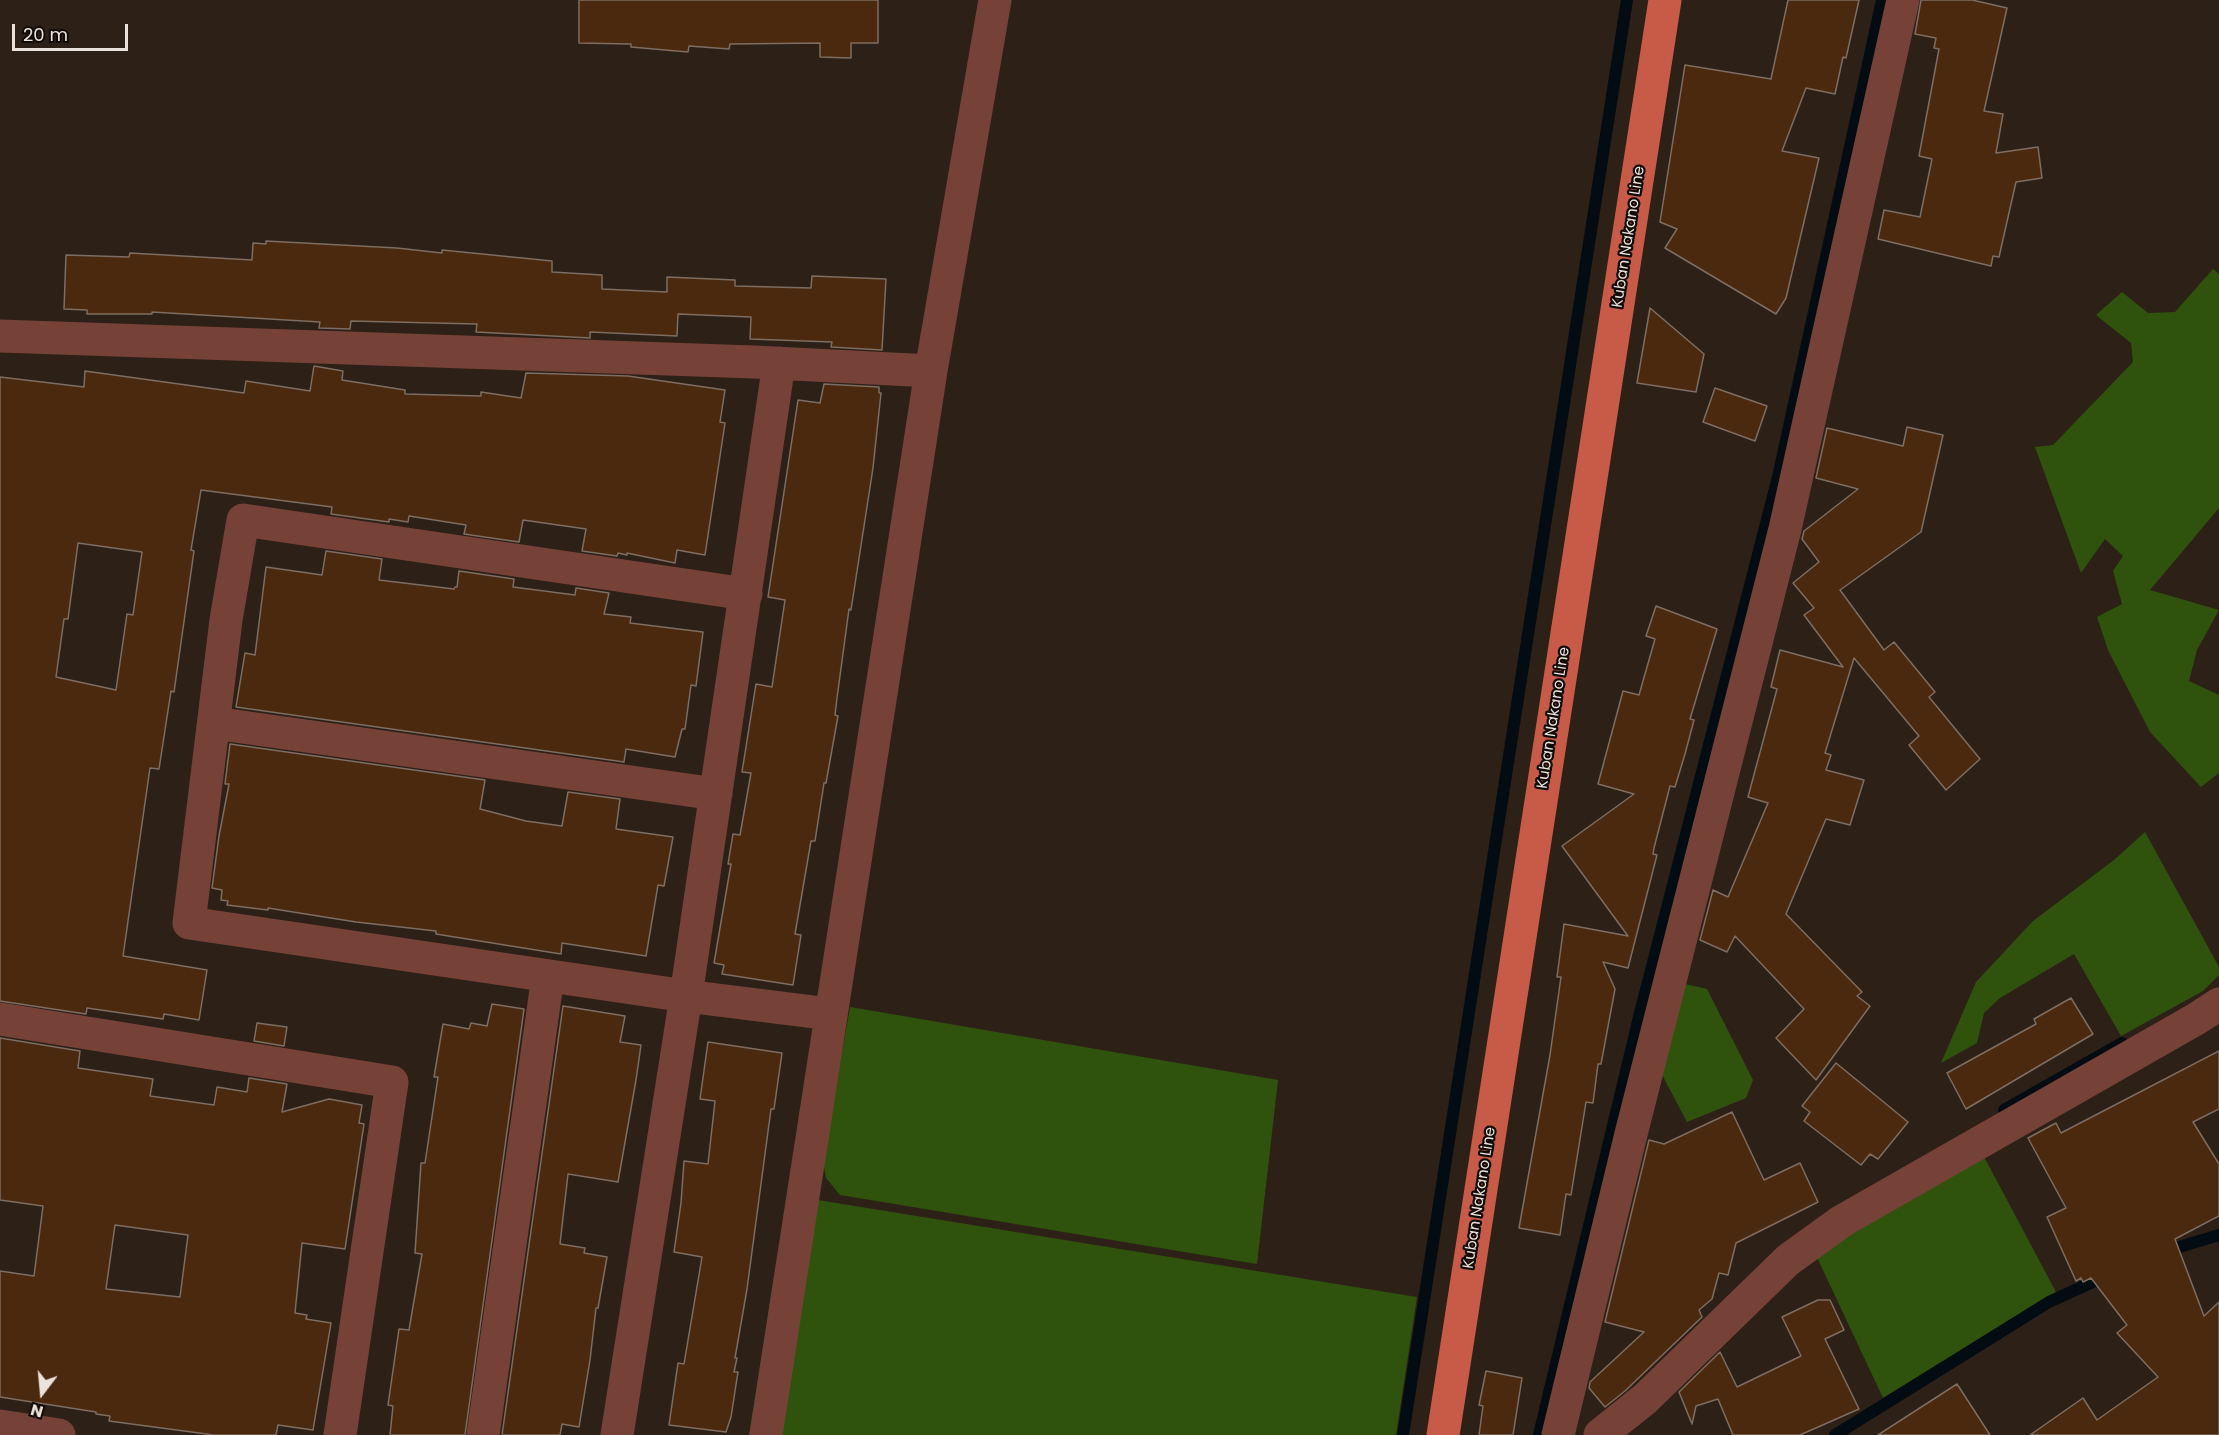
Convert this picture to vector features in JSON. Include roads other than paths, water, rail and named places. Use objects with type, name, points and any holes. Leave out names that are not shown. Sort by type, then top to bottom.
[{"type":"main road","name":"Kuban Nakano Line","points":[[1443,1435],[1665,0]]},
{"type":"street","points":[[766,1435],[931,370],[995,0]]},
{"type":"street","points":[[1558,1435],[1631,1134],[1785,529],[1903,0]]},
{"type":"street","points":[[0,336],[931,370]]},
{"type":"street","points":[[617,1435],[686,996],[779,363]]},
{"type":"street","points":[[746,594],[243,520],[226,620],[189,923],[686,996],[830,1014]]},
{"type":"street","points":[[214,723],[716,794]]},
{"type":"street","points":[[483,1435],[548,976]]},
{"type":"street","points":[[1600,1435],[1645,1399],[1788,1260],[1842,1221],[2219,1004]]},
{"type":"street","points":[[0,1020],[392,1082],[340,1435]]},
{"type":"street","points":[[0,1426],[59,1435]]},
{"type":"waterway","points":[[1403,1435],[1627,0]]},
{"type":"waterway","points":[[1539,1435],[1640,1013],[1778,477],[1882,0]]},
{"type":"waterway","points":[[2004,1110],[2122,1043]]},
{"type":"waterway","points":[[2163,1252],[2219,1235]]},
{"type":"waterway","points":[[1835,1435],[2049,1302],[2108,1275]]}]
